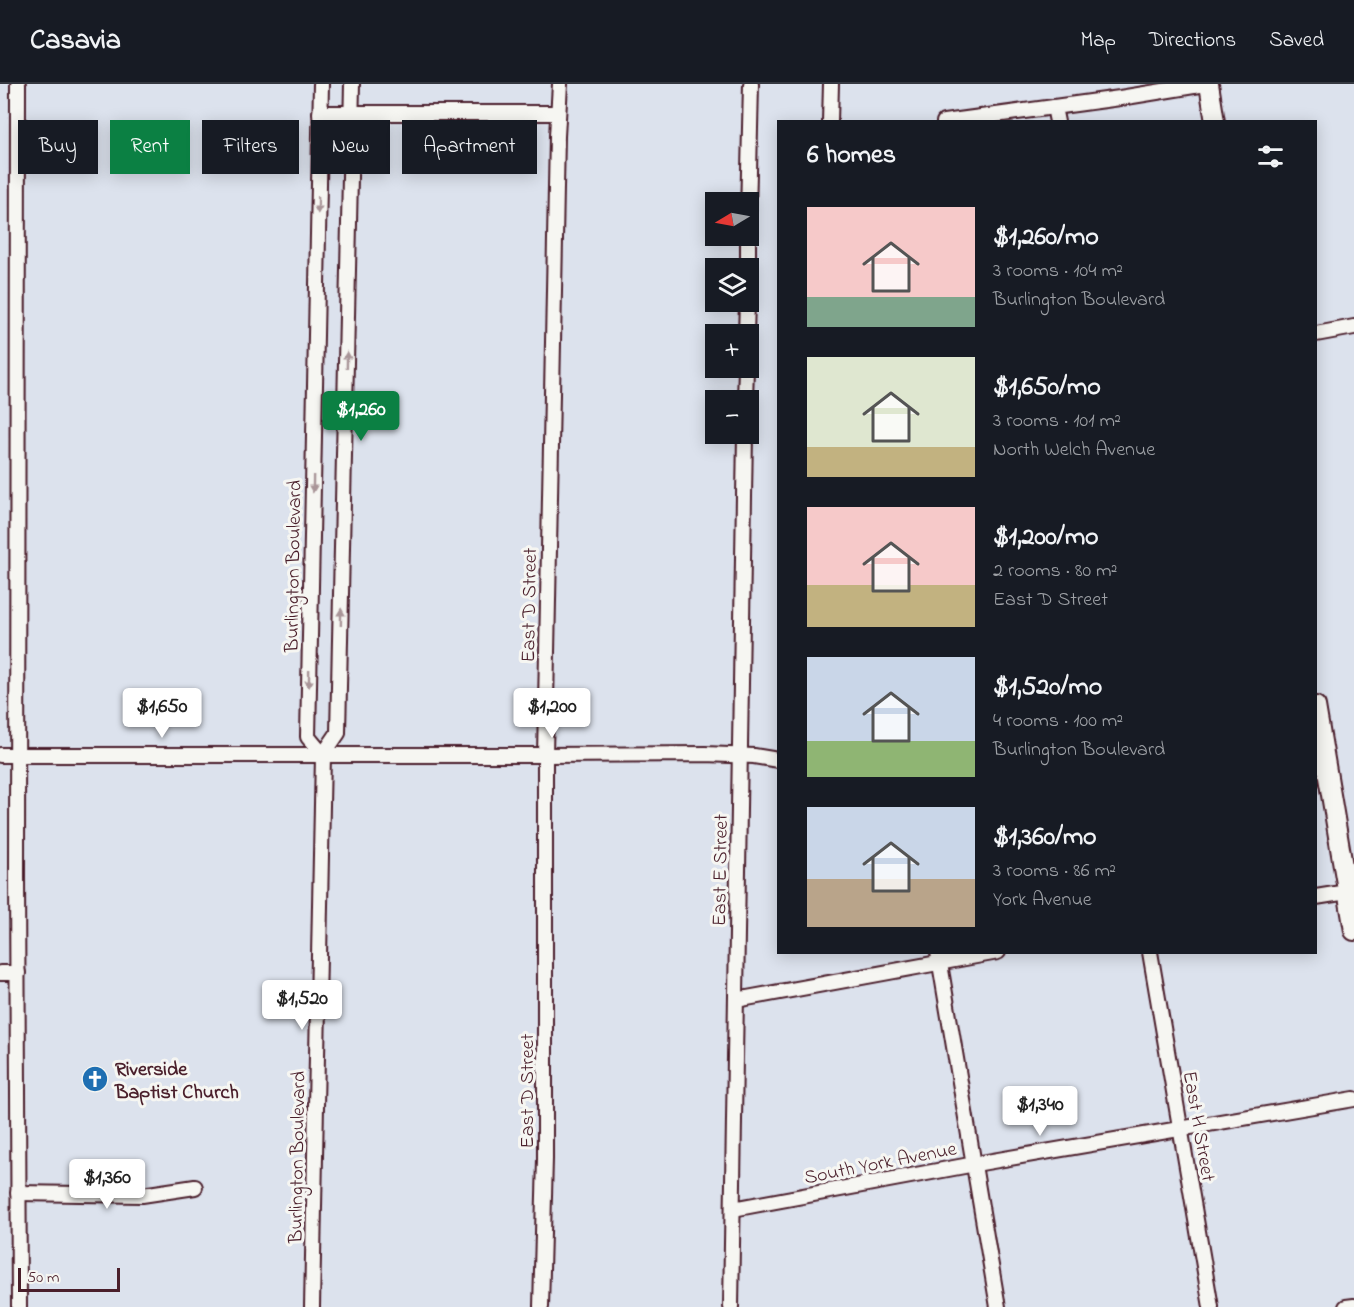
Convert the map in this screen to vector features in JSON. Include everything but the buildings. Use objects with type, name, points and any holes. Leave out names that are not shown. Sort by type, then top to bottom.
[{"type":"main road","points":[[1208,84],[1215,120]]},
{"type":"main road","points":[[1317,712],[1354,931]]},
{"type":"street","points":[[18,84],[19,1307]]},
{"type":"street","name":"Burlington Boulevard","points":[[321,84],[308,737],[323,755]]},
{"type":"street","name":"Burlington Boulevard","points":[[312,1307],[323,755],[338,733],[352,84]]},
{"type":"street","name":"East D Street","points":[[541,1307],[545,1159],[545,755],[560,84]]},
{"type":"street","points":[[749,192],[751,84]]},
{"type":"street","points":[[830,120],[831,84]]},
{"type":"street","points":[[1117,84],[1120,98]]},
{"type":"street","points":[[959,120],[1208,84]]},
{"type":"street","points":[[1054,107],[1057,120]]},
{"type":"street","points":[[320,113],[558,113]]},
{"type":"street","points":[[1317,334],[1354,327]]},
{"type":"street","name":"East E Street","points":[[731,1307],[745,444]]},
{"type":"street","points":[[0,756],[705,754],[754,756],[777,760]]},
{"type":"street","points":[[1317,897],[1347,892]]},
{"type":"street","points":[[736,1000],[939,958],[978,954]]},
{"type":"street","name":"East H Street","points":[[1150,954],[1211,1307]]},
{"type":"street","points":[[939,958],[998,1307]]},
{"type":"street","points":[[0,973],[18,973]]},
{"type":"street","name":"South York Avenue","points":[[733,1209],[975,1164],[1354,1099]]},
{"type":"street","points":[[18,1193],[142,1195],[195,1187]]},
{"type":"street","points":[[1346,1307],[1354,1306]]},
{"type":"place","name":"Riverside Baptist Church","points":[[95,1079]]}]
